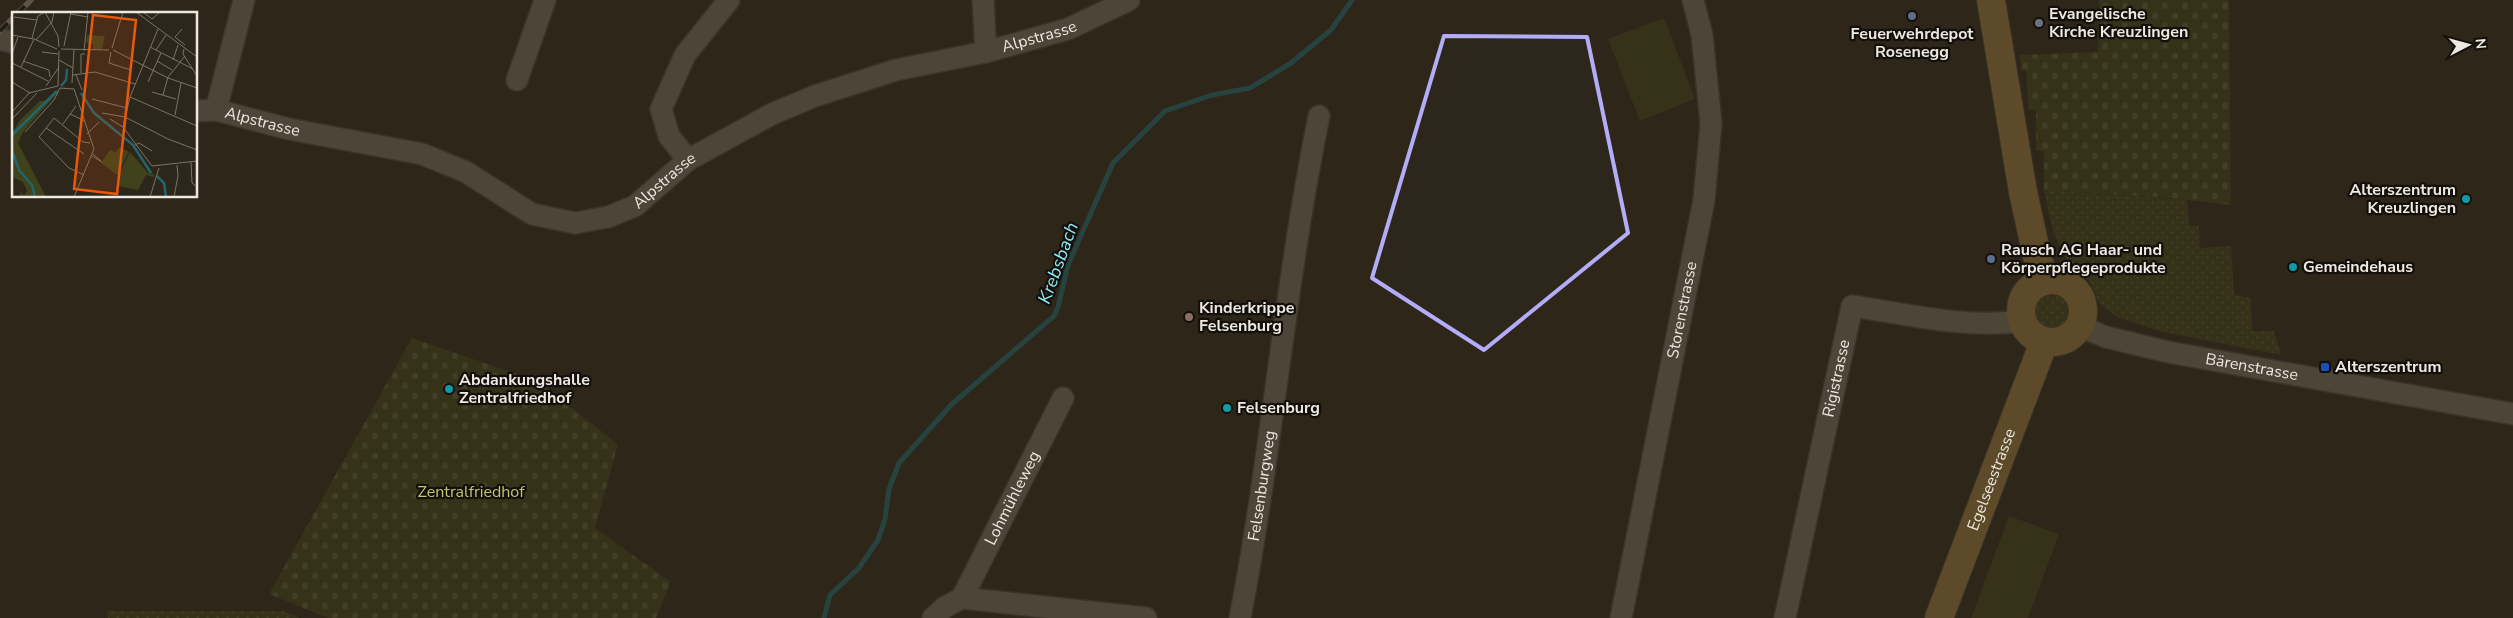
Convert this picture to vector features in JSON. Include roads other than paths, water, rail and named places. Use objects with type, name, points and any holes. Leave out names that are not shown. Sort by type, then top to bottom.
[{"type":"main road","points":[[1991,0],[2023,192],[2045,281]]},
{"type":"main road","points":[[2055,280],[2065,283],[2076,293],[2083,306],[2079,326],[2065,340],[2044,342],[2034,338],[2026,330],[2022,320],[2022,300],[2035,285],[2045,281],[2055,280]]},
{"type":"main road","name":"Egelseestrasse","points":[[1939,618],[2044,342]]},
{"type":"street","points":[[206,110],[244,0]]},
{"type":"street","points":[[517,80],[545,0]]},
{"type":"street","points":[[688,160],[669,136],[661,109],[685,55],[729,0]]},
{"type":"street","points":[[983,0],[986,52]]},
{"type":"street","name":"Alpstrasse","points":[[206,110],[289,129],[430,156],[466,172],[532,214],[575,223],[608,217],[635,206],[688,160],[772,114],[816,96],[896,70],[986,52],[1068,29],[1129,0]]},
{"type":"street","name":"Storenstrasse","points":[[1621,618],[1704,200],[1711,123],[1702,36],[1693,0]]},
{"type":"street","name":"Felsenburgweg","points":[[1240,618],[1260,504],[1307,181],[1319,116]]},
{"type":"street","name":"Rigistrasse","points":[[1785,618],[1852,306],[1959,322],[1990,323],[2022,320]]},
{"type":"street","name":"Bärenstrasse","points":[[2079,326],[2106,337],[2168,352],[2513,414]]},
{"type":"street","name":"Lohmühleweg","points":[[962,598],[1063,398]]},
{"type":"street","points":[[933,618],[945,607],[962,598],[1146,618]]},
{"type":"waterway","name":"Krebsbach","points":[[824,618],[830,595],[859,568],[878,540],[885,519],[889,489],[899,463],[952,404],[1054,316],[1068,265],[1113,163],[1165,111],[1212,95],[1250,88],[1291,63],[1331,30],[1352,0]]},
{"type":"railway","points":[[19,12],[31,0]]},
{"type":"railway","points":[[0,31],[12,19]]},
{"type":"place","name":"Feuerwehrdepot Rosenegg","points":[[1912,16]]},
{"type":"place","name":"Evangelische Kirche Kreuzlingen","points":[[2039,23]]},
{"type":"place","name":"Alterszentrum Kreuzlingen","points":[[2466,199]]},
{"type":"place","name":"Rausch AG Haar- und Körperpflegeprodukte","points":[[1991,259]]},
{"type":"place","name":"Gemeindehaus","points":[[2293,267]]},
{"type":"place","name":"Kinderkrippe Felsenburg","points":[[1189,317]]},
{"type":"place","name":"Alterszentrum","points":[[2325,367]]},
{"type":"place","name":"Abdankungshalle Zentralfriedhof","points":[[449,389]]},
{"type":"place","name":"Felsenburg","points":[[1227,408]]},
{"type":"park label","name":"Zentralfriedhof","points":[[471,492]]}]
